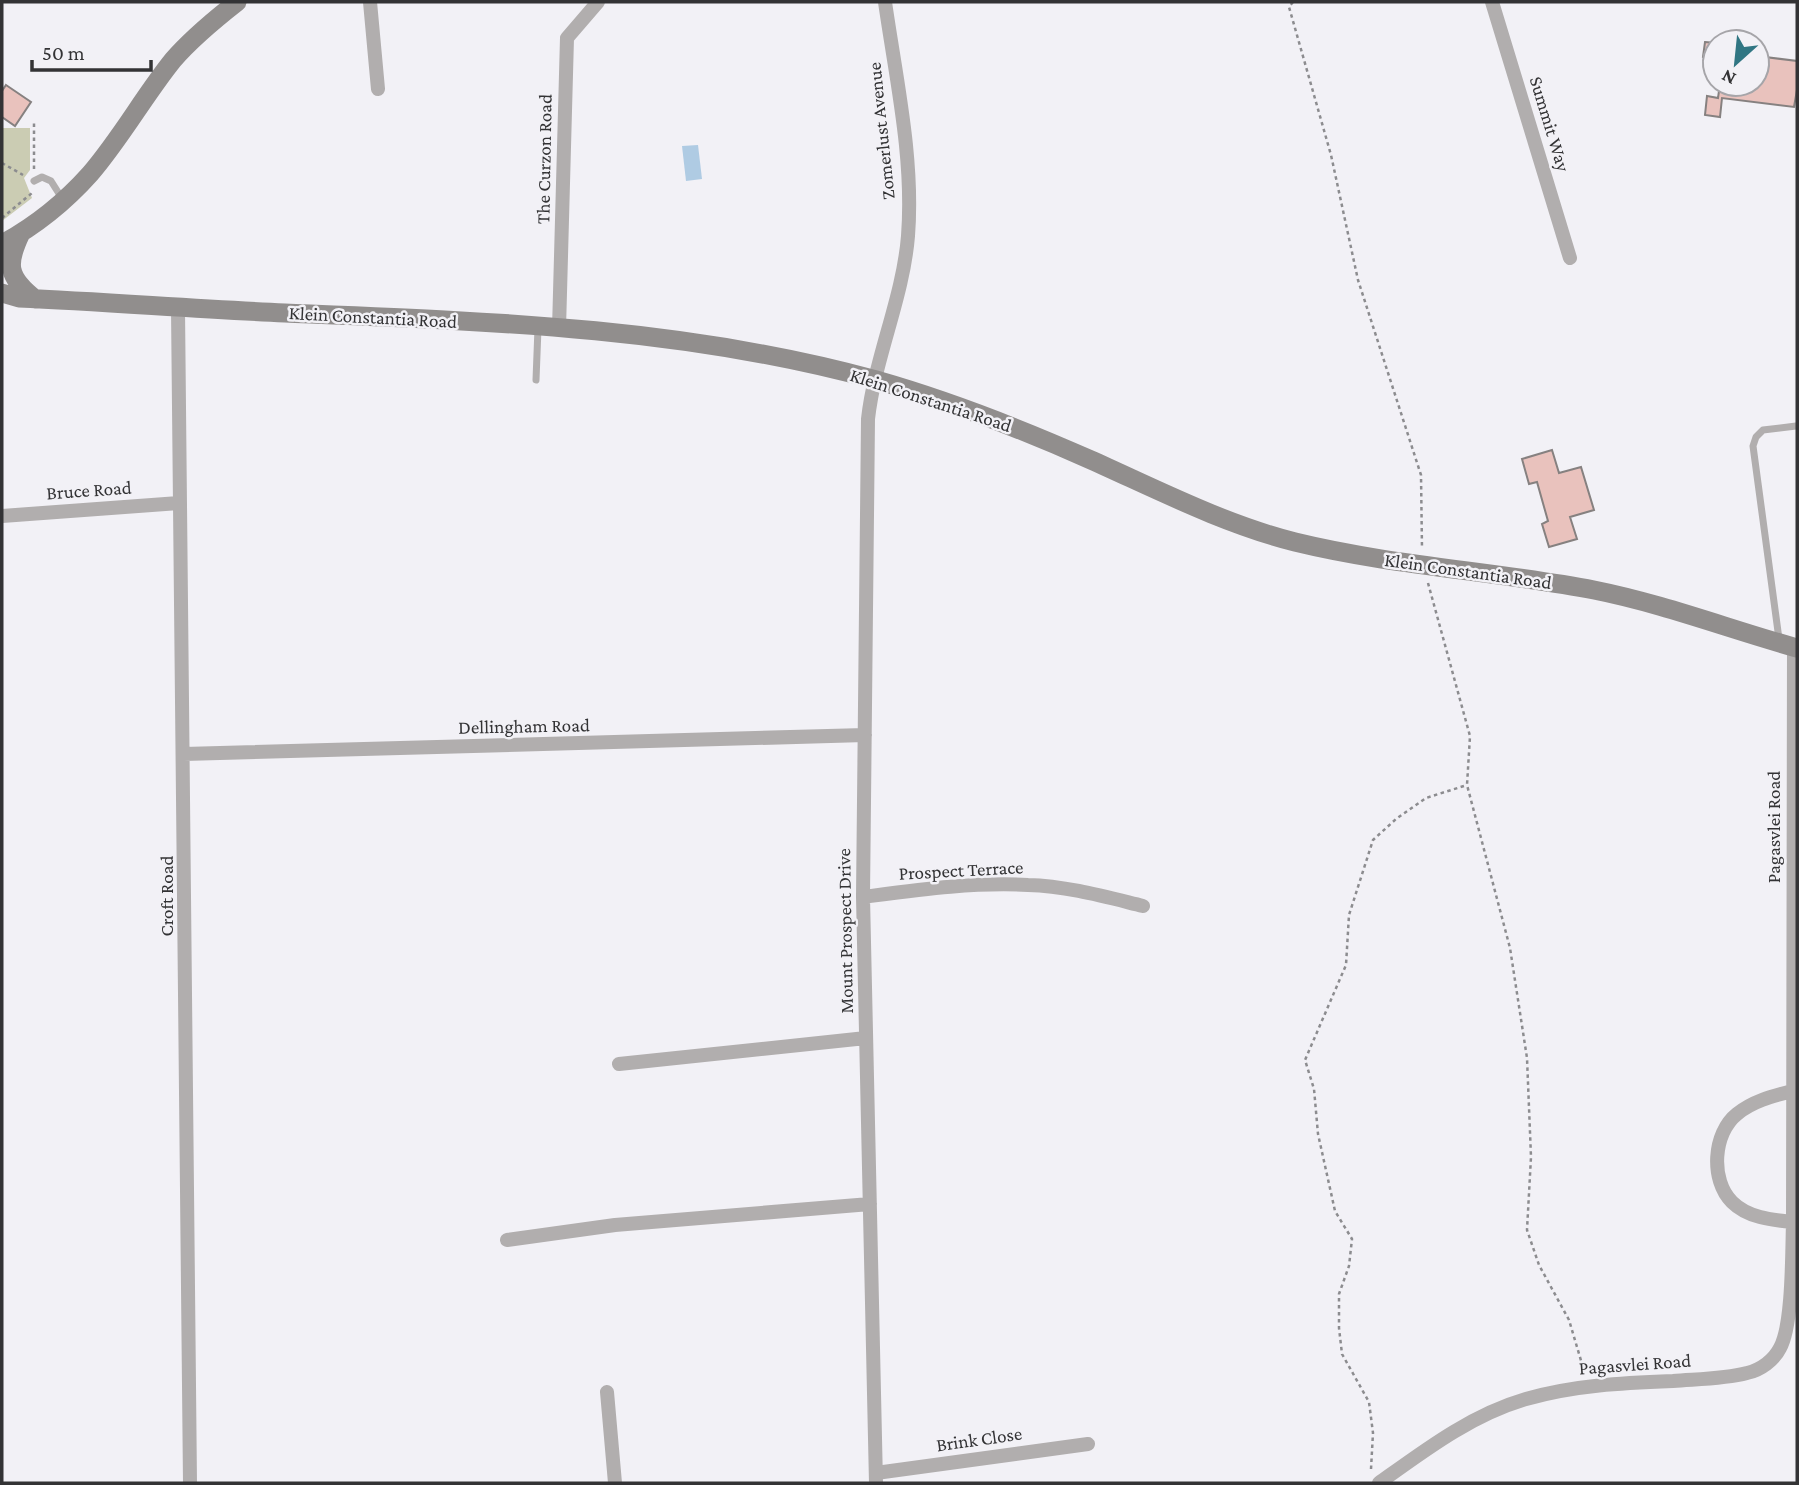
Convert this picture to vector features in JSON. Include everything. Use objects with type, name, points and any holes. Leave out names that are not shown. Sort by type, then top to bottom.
[{"type":"street","points":[[2,244],[64,201],[91,173],[173,61],[192,40],[237,2]]},
{"type":"street","points":[[370,2],[379,89]]},
{"type":"street","name":"The Curzon Road","points":[[559,329],[567,38],[598,2]]},
{"type":"street","name":"Zomerlust Avenue","points":[[874,379],[890,328],[908,237],[908,170],[884,2]]},
{"type":"street","name":"Summit Way","points":[[1492,2],[1570,258]]},
{"type":"street","points":[[21,233],[11,256],[12,274],[24,291],[35,299]]},
{"type":"street","name":"Klein Constantia Road","points":[[2,278],[15,289],[35,299]]},
{"type":"street","name":"Klein Constantia Road","points":[[2,293],[19,298],[178,309],[538,327],[703,342],[798,360],[874,379],[989,417],[1253,530],[1325,549],[1553,583],[1632,598],[1790,646]]},
{"type":"street","name":"Croft Road","points":[[178,309],[190,1483]]},
{"type":"street","name":"Mount Prospect Drive","points":[[874,379],[868,419],[863,897],[876,1478]]},
{"type":"street","name":"Bruce Road","points":[[2,516],[179,503]]},
{"type":"street","name":"Pagasvlei Road","points":[[1375,1477],[1496,1410],[1546,1393],[1589,1386],[1746,1374],[1763,1366],[1781,1348],[1789,1312],[1795,1224],[1790,646]]},
{"type":"street","name":"Dellingham Road","points":[[184,754],[865,735]]},
{"type":"street","name":"Prospect Terrace","points":[[863,897],[968,886],[1028,885],[1067,889],[1143,906]]},
{"type":"street","points":[[619,1064],[866,1038]]},
{"type":"street","points":[[1792,1091],[1760,1101],[1736,1114],[1724,1130],[1718,1153],[1718,1175],[1723,1190],[1732,1202],[1756,1216],[1795,1224]]},
{"type":"street","points":[[507,1240],[615,1225],[870,1204]]},
{"type":"street","points":[[607,1392],[615,1483]]},
{"type":"street","name":"Brink Close","points":[[876,1478],[1088,1444]]},
{"type":"lane","points":[[34,181],[47,178],[64,201]]},
{"type":"lane","points":[[536,380],[538,327]]},
{"type":"lane","points":[[1790,646],[1753,446],[1756,437],[1763,430],[1796,426]]},
{"type":"path","points":[[1293,2],[1289,7],[1331,155],[1358,280],[1422,475],[1422,564],[1470,736],[1467,786],[1510,948],[1527,1058],[1531,1157],[1527,1230],[1539,1265],[1569,1320],[1589,1386]]},
{"type":"path","points":[[2,218],[32,194],[34,123]]},
{"type":"path","points":[[2,163],[34,181]]},
{"type":"path","points":[[1375,1477],[1369,1402],[1342,1354],[1339,1328],[1339,1294],[1349,1266],[1352,1239],[1335,1211],[1318,1134],[1314,1089],[1305,1060],[1346,965],[1349,915],[1373,840],[1396,819],[1426,798],[1467,786]]},
{"type":"green space","points":[[2,128],[30,128],[30,170],[24,178],[32,198],[2,221]]},
{"type":"water","points":[[698,145],[702,179],[686,181],[682,146]]},
{"type":"building","points":[[1771,58],[1797,61],[1794,107],[1722,98],[1771,98]]},
{"type":"building","points":[[6,85],[31,102],[15,126],[2,117],[2,91]]},
{"type":"building","points":[[1707,98],[1722,98],[1720,117],[1705,115]]},
{"type":"building","points":[[1552,450],[1559,473],[1581,467],[1594,510],[1570,517],[1577,539],[1549,547],[1542,524],[1548,521],[1537,482],[1529,484],[1522,459]]}]
